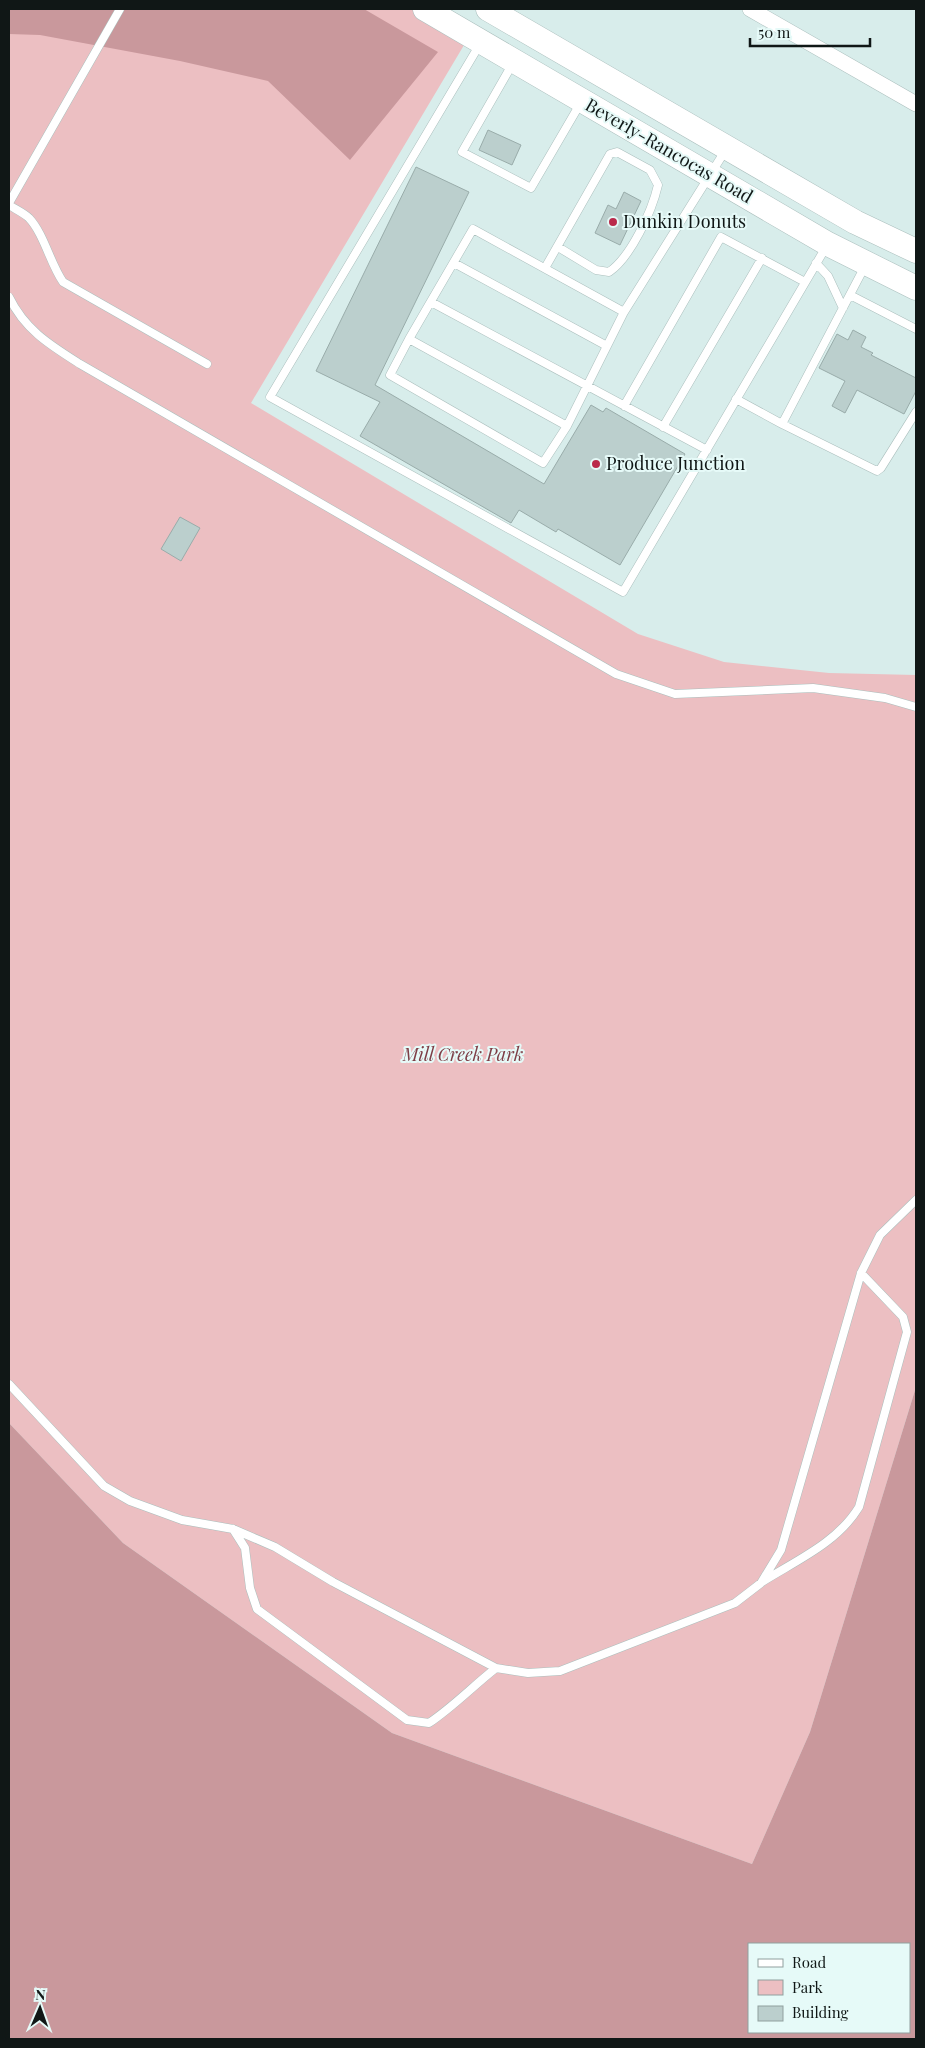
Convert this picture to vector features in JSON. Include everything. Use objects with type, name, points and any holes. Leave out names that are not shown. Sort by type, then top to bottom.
[{"type":"main road","name":"Beverly-Rancocas Road","points":[[425,9],[709,174],[822,253],[866,264],[916,288]]},
{"type":"main road","name":"Beverly-Rancocas Road","points":[[488,9],[855,222],[916,251]]},
{"type":"street","points":[[750,9],[916,104]]},
{"type":"lane","points":[[120,9],[9,204],[29,218],[52,267],[63,282],[207,364]]},
{"type":"lane","points":[[482,42],[270,396],[623,592],[822,253]]},
{"type":"lane","points":[[514,61],[462,152],[531,188],[582,100]]},
{"type":"lane","points":[[624,312],[474,229],[390,374],[543,463],[567,426],[624,312],[727,148]]},
{"type":"lane","points":[[545,268],[610,154],[617,152],[650,170],[658,185],[654,202],[620,264],[608,272],[596,270],[558,247]]},
{"type":"lane","points":[[624,406],[718,239],[724,237],[805,282]]},
{"type":"lane","points":[[822,253],[828,276],[843,308]]},
{"type":"lane","points":[[663,427],[762,258]]},
{"type":"lane","points":[[454,262],[607,346]]},
{"type":"lane","points":[[782,424],[866,264]]},
{"type":"lane","points":[[850,295],[916,329]]},
{"type":"lane","points":[[9,297],[18,316],[25,323],[47,343],[80,364],[616,674],[675,694],[813,688],[885,698],[916,707]]},
{"type":"lane","points":[[431,302],[707,450]]},
{"type":"lane","points":[[409,339],[567,426]]},
{"type":"lane","points":[[736,400],[877,471],[881,468],[916,412]]},
{"type":"lane","points":[[760,1583],[781,1550],[861,1273],[880,1235],[916,1200]]},
{"type":"lane","points":[[9,1384],[104,1486],[130,1501],[182,1520],[233,1529],[275,1546],[334,1582],[496,1668],[528,1673],[560,1671],[735,1603],[760,1583],[832,1539],[848,1524],[859,1507],[908,1332],[903,1316],[861,1273]]},
{"type":"lane","points":[[233,1529],[245,1548],[250,1588],[257,1609],[407,1720],[429,1723],[451,1708],[475,1684],[496,1668]]},
{"type":"green space","name":"Mill Creek Park","points":[[9,9],[427,9],[470,35],[251,403],[638,634],[724,662],[829,673],[916,675],[916,1387],[810,1732],[752,1864],[392,1733],[123,1543],[9,1423]]},
{"type":"shaded area","points":[[9,9],[364,9],[438,52],[350,160],[268,81],[180,61],[40,35],[9,34]]},
{"type":"shaded area","points":[[916,1387],[916,2039],[9,2039],[9,1423],[123,1543],[392,1733],[752,1864],[810,1732]]},
{"type":"building","points":[[488,130],[521,145],[512,165],[479,150]]},
{"type":"building","points":[[416,167],[469,192],[375,385],[544,484],[591,405],[603,412],[606,408],[685,454],[620,565],[558,529],[556,532],[519,510],[511,523],[360,436],[380,402],[316,371]]},
{"type":"building","points":[[624,192],[641,201],[620,245],[595,233],[608,205],[616,209]]},
{"type":"building","points":[[853,330],[866,337],[861,347],[873,353],[871,355],[916,378],[916,391],[904,414],[857,390],[845,413],[832,406],[845,381],[819,368],[837,334],[848,340]]},
{"type":"building","points":[[180,517],[200,528],[181,561],[161,549]]},
{"type":"place","name":"Dunkin Donuts","points":[[613,222]]},
{"type":"place","name":"Produce Junction","points":[[596,464]]}]
